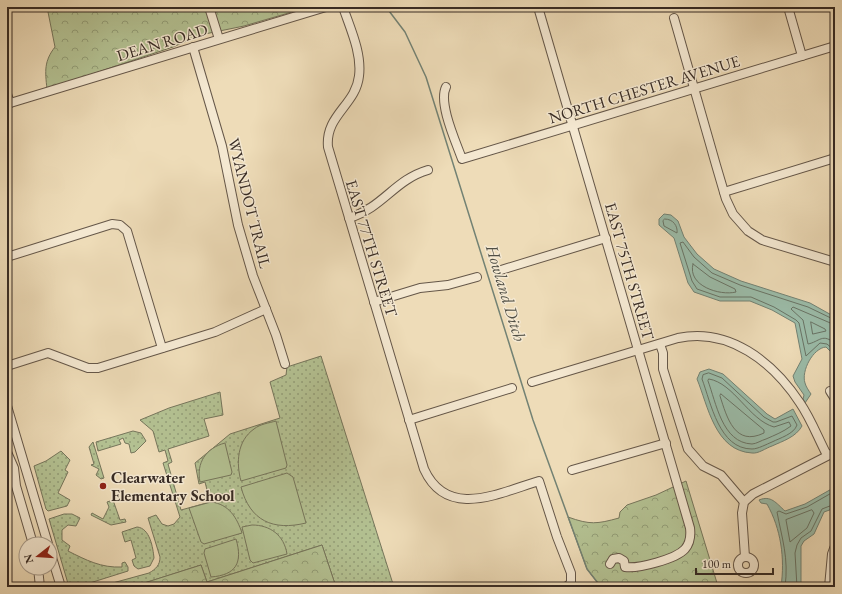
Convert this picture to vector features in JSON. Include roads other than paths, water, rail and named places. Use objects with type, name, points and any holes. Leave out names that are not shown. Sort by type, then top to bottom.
[{"type":"street","points":[[209,7],[219,39]]},
{"type":"street","name":"DEAN ROAD","points":[[8,104],[326,7]]},
{"type":"street","name":"EAST 77TH STREET","points":[[343,7],[359,56],[359,76],[354,92],[331,125],[327,139],[329,152],[427,476],[434,486],[445,494],[458,499],[473,500],[539,481],[557,537],[571,573],[571,583],[566,587]]},
{"type":"street","name":"EAST 75TH STREET","points":[[538,7],[690,528],[689,543],[680,553],[641,566],[625,567],[624,561],[619,558],[613,559],[610,564]]},
{"type":"street","points":[[788,7],[802,56]]},
{"type":"street","points":[[674,18],[724,192],[728,204],[736,218],[748,231],[758,238],[835,262]]},
{"type":"street","name":"NORTH CHESTER AVENUE","points":[[446,87],[443,95],[462,159],[835,46]]},
{"type":"street","name":"WYANDOT TRAIL","points":[[193,47],[222,146],[235,212],[253,276],[266,309],[284,364]]},
{"type":"street","points":[[7,94],[8,104]]},
{"type":"street","points":[[724,192],[835,158]]},
{"type":"street","points":[[349,218],[372,208],[403,181],[428,170]]},
{"type":"street","points":[[7,257],[112,224],[121,226],[127,231],[162,348]]},
{"type":"street","points":[[501,270],[606,238]]},
{"type":"street","points":[[374,302],[420,288],[448,286],[477,277]]},
{"type":"street","points":[[7,366],[48,353],[88,368],[96,368],[218,331],[266,309]]},
{"type":"street","points":[[532,382],[682,337],[706,336],[728,340],[747,350],[761,360],[792,392],[808,417],[827,455]]},
{"type":"street","points":[[660,344],[663,353],[663,369],[688,449],[697,461],[720,476],[744,502]]},
{"type":"street","points":[[409,420],[512,388]]},
{"type":"street","points":[[830,391],[835,399]]},
{"type":"street","points":[[7,406],[10,427],[45,536]]},
{"type":"street","points":[[572,470],[666,443]]},
{"type":"street","points":[[7,452],[14,468],[16,486],[31,536]]},
{"type":"street","points":[[745,557],[742,513],[744,502],[753,494],[835,452]]},
{"type":"street","points":[[830,587],[832,554],[835,546]]},
{"type":"street","points":[[39,576],[40,587]]},
{"type":"street","points":[[58,576],[61,587]]},
{"type":"water","points":[[664,214],[671,215],[678,221],[684,237],[697,254],[714,269],[741,281],[810,303],[835,317],[835,356],[826,347],[817,351],[809,361],[804,378],[806,386],[811,394],[805,403],[803,399],[804,395],[795,382],[793,376],[802,359],[795,323],[772,310],[750,301],[720,301],[694,292],[688,283],[674,238],[659,225],[659,219]]},
{"type":"water","points":[[709,369],[723,374],[767,414],[775,419],[793,409],[802,426],[789,438],[757,453],[739,450],[729,444],[721,436],[709,414],[697,379],[700,372]]},
{"type":"water","points":[[835,487],[835,508],[824,512],[814,534],[804,541],[801,546],[801,587],[781,587],[782,555],[779,534],[776,523],[767,504],[761,503],[759,500],[767,498],[770,499],[785,511],[805,504]]},
{"type":"waterway","name":"Howland Ditch","points":[[386,7],[405,32],[426,77],[533,420],[587,569],[601,587]]},
{"type":"place","name":"Clearwater Elementary School","points":[[103,486]]}]
